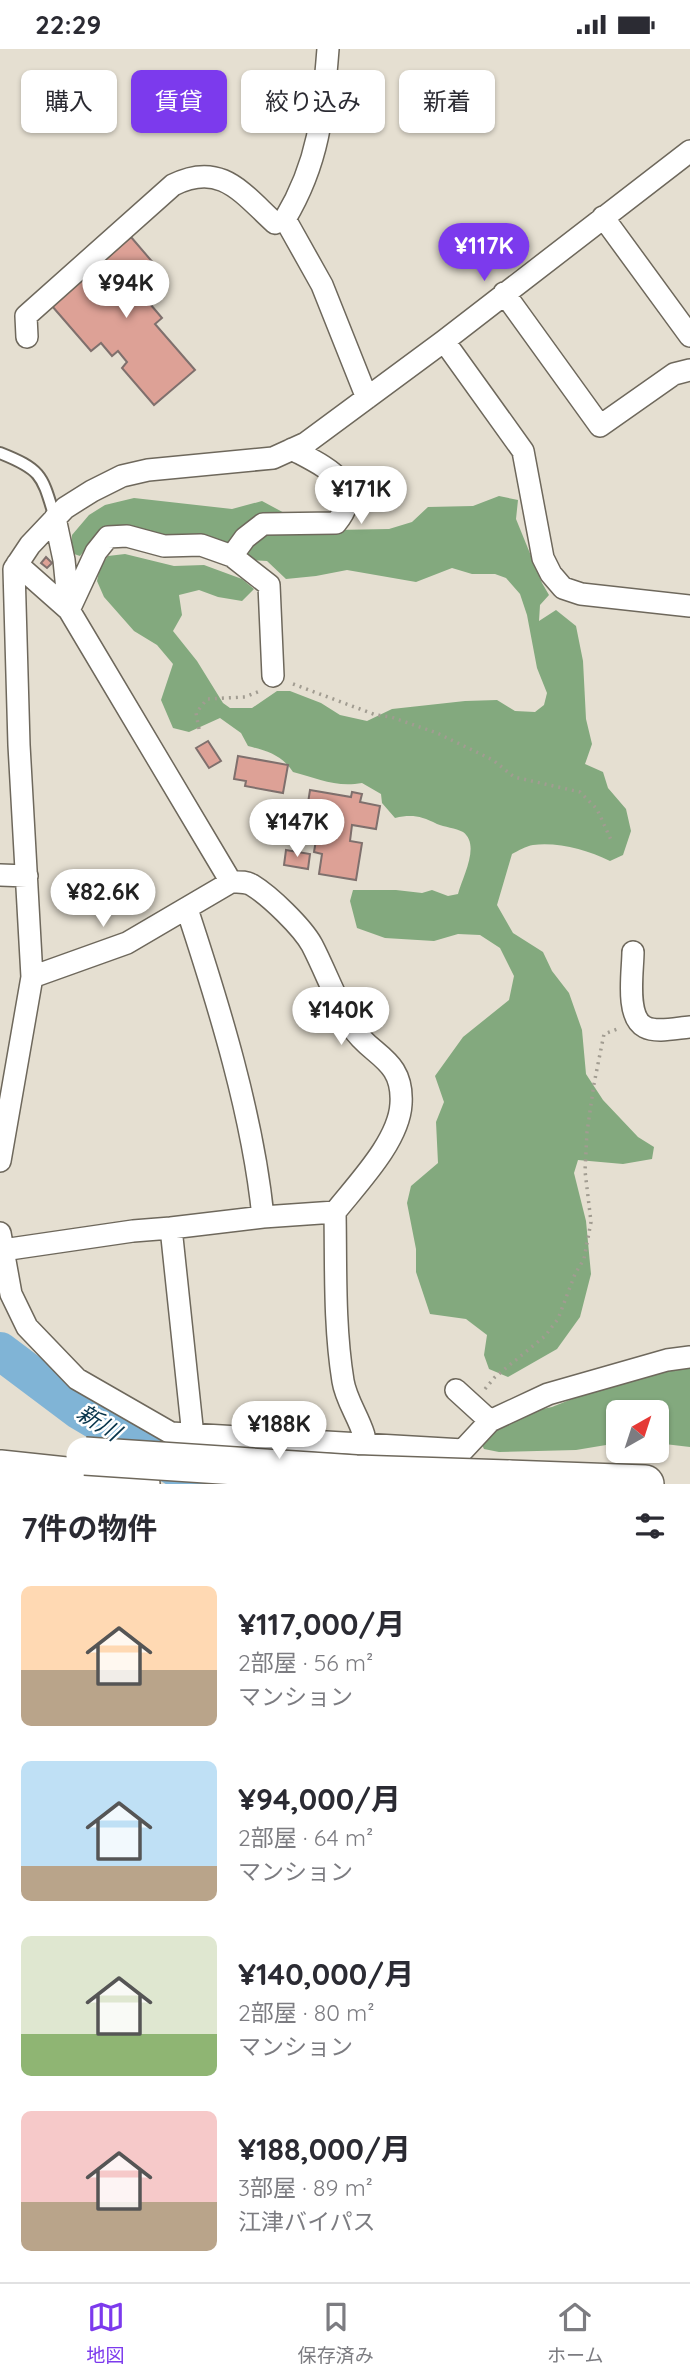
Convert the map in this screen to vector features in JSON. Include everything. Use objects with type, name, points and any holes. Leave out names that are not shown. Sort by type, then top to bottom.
[{"type":"highway","points":[[0,1447],[92,1468],[141,1484]]},
{"type":"highway","points":[[0,1469],[92,1468],[356,1474],[645,1484]]},
{"type":"street","points":[[27,337],[26,316],[173,185],[186,179],[210,175],[226,180],[275,223],[285,219],[296,202],[313,162],[324,103],[328,49]]},
{"type":"street","points":[[0,1161],[32,977],[27,876],[9,745],[14,569],[17,564],[30,545],[65,508],[122,475],[273,458],[306,443],[444,341],[690,151]]},
{"type":"street","points":[[603,217],[690,336]]},
{"type":"street","points":[[285,219],[321,285],[367,398]]},
{"type":"street","points":[[504,293],[600,426],[674,374],[690,370]]},
{"type":"street","points":[[444,341],[523,451],[542,558],[556,581],[568,591],[581,594],[690,606]]},
{"type":"street","points":[[232,556],[245,538],[263,524],[336,523],[345,512],[348,492],[339,480],[326,468],[292,449]]},
{"type":"street","points":[[55,518],[64,560],[69,610]]},
{"type":"street","points":[[69,610],[96,551],[108,537],[127,535],[164,546],[201,545],[232,556],[270,585],[273,675]]},
{"type":"street","points":[[17,564],[69,610],[231,882]]},
{"type":"street","points":[[0,875],[27,876]]},
{"type":"street","points":[[32,977],[127,943],[231,882],[251,884],[278,907],[311,943],[353,1029],[386,1059],[399,1084],[401,1103],[399,1120],[392,1135],[335,1212],[339,1352],[344,1385],[368,1445],[363,1484]]},
{"type":"street","points":[[187,909],[213,985],[248,1126],[263,1217]]},
{"type":"street","points":[[633,952],[634,1017],[640,1024],[654,1029],[690,1027]]},
{"type":"street","points":[[335,1212],[1,1241],[11,1294],[27,1327],[76,1379],[171,1433],[463,1450],[490,1421],[548,1394],[667,1360],[690,1357]]},
{"type":"street","points":[[171,1227],[194,1436]]},
{"type":"street","points":[[464,1397],[490,1421]]},
{"type":"lane","points":[[0,453],[40,475],[55,518]]},
{"type":"path","points":[[199,729],[196,713],[207,699],[245,697],[261,690],[271,682],[273,675],[376,715],[391,717],[437,733],[493,760],[514,777],[580,792],[597,810],[611,840]]},
{"type":"path","points":[[464,1397],[495,1377],[545,1336],[558,1319],[575,1274],[584,1259],[591,1222],[585,1171],[593,1084],[602,1041],[604,1034],[640,1024]]},
{"type":"green space","points":[[499,496],[518,500],[516,519],[549,595],[540,605],[539,621],[556,610],[576,626],[583,661],[586,719],[592,744],[585,764],[603,772],[608,788],[626,809],[631,831],[623,855],[610,861],[582,850],[543,844],[512,854],[497,905],[513,933],[543,952],[552,971],[569,993],[582,1030],[586,1074],[603,1100],[638,1137],[654,1147],[652,1159],[623,1164],[578,1160],[574,1173],[586,1221],[591,1274],[580,1317],[557,1349],[508,1377],[489,1369],[484,1355],[487,1335],[466,1319],[430,1314],[416,1272],[416,1249],[407,1203],[411,1186],[438,1163],[436,1122],[444,1102],[435,1076],[463,1037],[509,1000],[514,976],[500,948],[480,935],[458,934],[434,941],[385,938],[357,928],[350,901],[353,890],[422,893],[432,890],[448,896],[458,894],[470,853],[468,838],[463,832],[421,818],[395,818],[382,803],[381,794],[362,783],[335,783],[293,772],[279,758],[248,746],[241,733],[220,718],[189,732],[173,728],[161,700],[173,664],[157,645],[134,631],[104,597],[97,581],[100,567],[108,556],[125,554],[174,566],[204,565],[242,579],[254,589],[242,601],[199,590],[179,595],[182,615],[173,631],[197,661],[223,703],[230,708],[252,708],[277,691],[290,691],[321,703],[340,715],[367,721],[392,709],[465,701],[497,700],[515,711],[535,712],[544,705],[547,693],[537,668],[527,615],[520,594],[506,578],[495,574],[472,574],[452,568],[416,582],[347,570],[286,579],[267,561],[251,560],[203,538],[158,535],[93,540],[80,556],[71,553],[72,535],[89,515],[105,505],[134,498],[232,509],[262,501],[288,515],[334,530],[389,529],[412,522],[428,507],[473,506]]},
{"type":"green space","points":[[690,1361],[690,1447],[669,1445],[669,1400],[606,1400],[606,1445],[576,1450],[499,1452],[484,1449],[482,1445],[515,1415],[552,1407],[612,1383]]},
{"type":"building","points":[[131,237],[167,279],[145,298],[162,318],[155,324],[195,370],[154,405],[122,368],[127,362],[118,351],[112,356],[101,343],[91,351],[52,306]]},
{"type":"building","points":[[46,557],[52,563],[47,568],[41,563]]},
{"type":"building","points":[[208,741],[221,761],[209,768],[196,748]]},
{"type":"building","points":[[238,756],[288,765],[283,793],[245,786],[246,781],[234,779]]},
{"type":"building","points":[[310,790],[351,797],[352,792],[362,794],[360,802],[380,806],[376,829],[352,825],[350,841],[362,843],[356,880],[319,874],[322,854],[314,852],[316,840],[323,841],[325,830],[308,828],[309,819],[300,818],[303,803],[308,803]]},
{"type":"building","points":[[286,850],[310,854],[308,869],[284,865]]},
{"type":"waterway","name":"新川","points":[[0,1351],[80,1411],[203,1484]]}]
